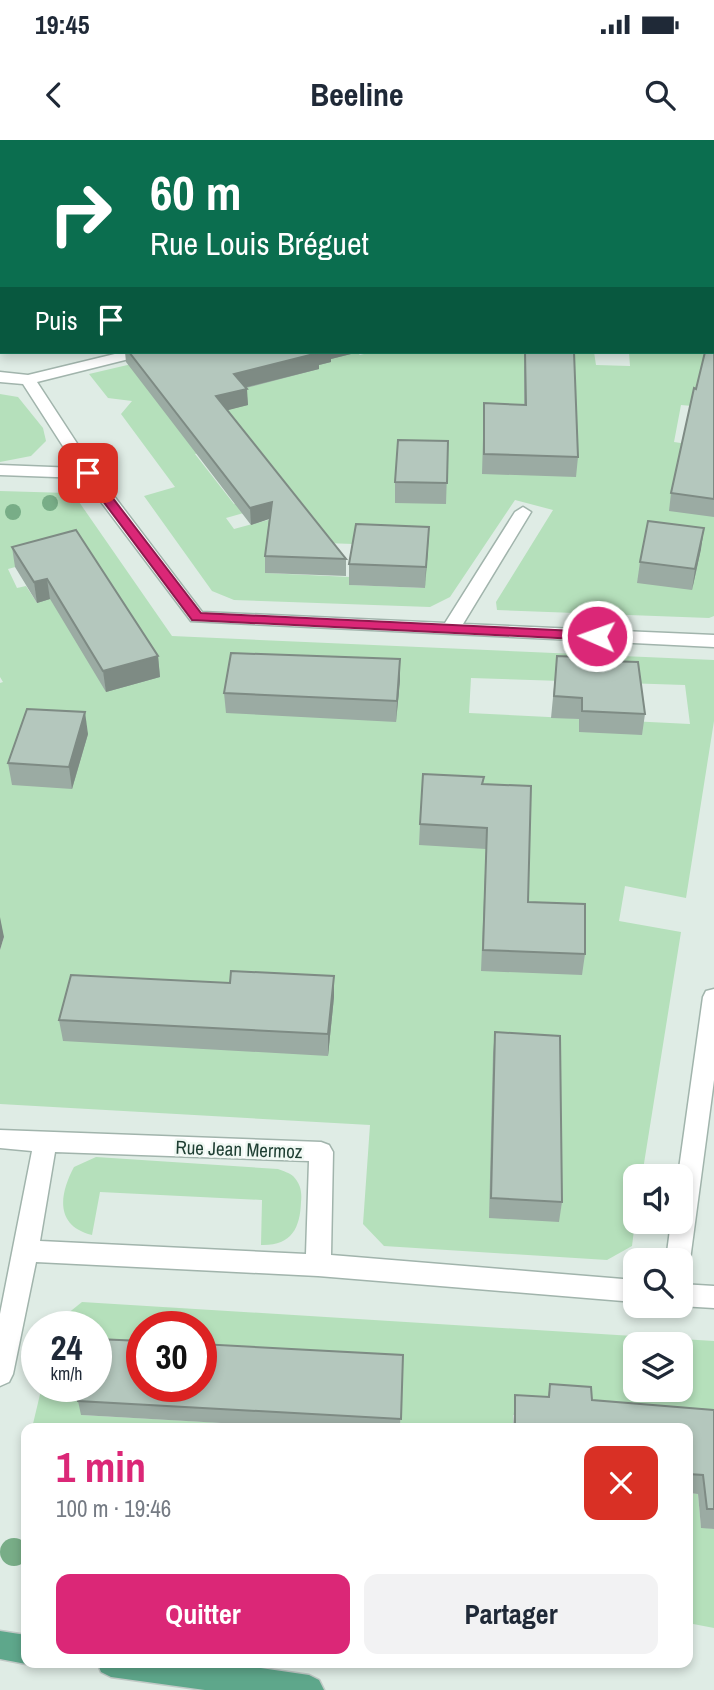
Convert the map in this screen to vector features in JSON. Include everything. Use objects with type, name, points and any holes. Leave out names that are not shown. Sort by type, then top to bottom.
[{"type":"main road","points":[[0,1645],[21,1648]]},
{"type":"main road","points":[[152,1668],[309,1690]]},
{"type":"main road","points":[[242,1681],[272,1690]]},
{"type":"street","points":[[0,377],[28,380],[132,354]]},
{"type":"street","points":[[28,380],[88,473],[197,617],[714,641]]},
{"type":"street","points":[[0,470],[88,473]]},
{"type":"street","points":[[450,630],[523,512]]},
{"type":"street","points":[[680,1248],[714,997]]},
{"type":"street","name":"Rue Jean Mermoz","points":[[0,1139],[321,1152],[318,1265]]},
{"type":"street","points":[[0,1374],[26,1251],[44,1142]]},
{"type":"street","points":[[26,1251],[318,1265],[623,1290]]},
{"type":"street","points":[[693,1295],[714,1297]]},
{"type":"green space","points":[[174,354],[594,354],[596,365],[630,366],[629,354],[707,354],[714,408],[681,405],[674,442],[714,448],[714,616],[709,618],[497,610],[496,602],[553,510],[515,500],[450,597],[430,607],[234,600],[212,591],[144,496],[175,487],[121,414],[132,401],[108,398],[89,374]],"holes":[[[239,441],[279,492],[234,504],[195,454]],[[265,507],[275,518],[234,529],[226,518]],[[270,541],[353,544],[425,588],[350,585],[350,577],[266,573]]]},
{"type":"green space","points":[[0,394],[18,397],[43,428],[46,441],[31,456],[0,462]]},
{"type":"green space","points":[[0,491],[68,493],[77,499],[172,636],[714,660],[714,721],[686,898],[625,886],[619,921],[681,932],[644,1164],[623,1164],[623,1234],[634,1234],[632,1246],[623,1248],[623,1251],[607,1260],[384,1246],[363,1224],[370,1125],[0,1104],[0,950],[4,937],[0,937],[0,683],[3,682],[0,677]],"holes":[[[78,550],[37,603],[26,586],[17,588],[8,569]],[[471,678],[685,685],[690,724],[469,713]]]},
{"type":"green space","points":[[96,1157],[278,1169],[292,1175],[299,1185],[299,1220],[287,1239],[271,1245],[261,1245],[262,1200],[100,1192],[92,1235],[71,1225],[66,1217],[63,1198],[74,1167]]},
{"type":"green space","points":[[82,1302],[623,1335],[623,1402],[693,1402],[693,1340],[714,1341],[714,1430],[693,1428],[693,1423],[620,1423],[513,1415],[513,1423],[400,1423],[402,1369],[217,1360],[217,1311],[126,1311],[126,1354],[112,1354],[112,1311],[71,1311]]},
{"type":"green space","points":[[38,1402],[83,1402],[81,1415],[224,1423],[33,1423]]},
{"type":"green space","points":[[693,1494],[698,1494],[701,1527],[714,1529],[714,1628],[693,1624]]},
{"type":"building","points":[[131,354],[314,354],[234,374],[247,389],[216,396],[346,559],[265,556],[272,502],[250,508]]},
{"type":"building","points":[[525,354],[574,354],[578,457],[484,454],[484,403],[526,405]]},
{"type":"building","points":[[705,354],[714,354],[714,499],[671,493],[694,388],[696,389]]},
{"type":"building","points":[[398,440],[448,441],[447,483],[395,482]]},
{"type":"building","points":[[648,521],[704,528],[695,569],[640,562]]},
{"type":"building","points":[[356,524],[429,527],[426,567],[349,564]]},
{"type":"building","points":[[76,530],[158,656],[103,671],[47,579],[34,582],[12,547]]},
{"type":"building","points":[[231,653],[400,659],[397,701],[224,693]]},
{"type":"building","points":[[557,656],[638,662],[645,714],[582,711],[582,698],[554,696]]},
{"type":"building","points":[[27,709],[85,712],[69,767],[8,763]]},
{"type":"building","points":[[423,774],[484,777],[482,784],[531,786],[528,902],[585,904],[585,954],[483,950],[487,828],[420,824]]},
{"type":"building","points":[[231,971],[334,976],[328,1034],[59,1020],[71,975],[230,983]]},
{"type":"building","points":[[495,1032],[560,1036],[562,1202],[491,1198]]},
{"type":"building","points":[[112,1340],[126,1340],[126,1402],[217,1402],[217,1345],[403,1355],[401,1419],[96,1402],[112,1402]]},
{"type":"building","points":[[550,1384],[591,1387],[592,1400],[714,1410],[714,1509],[707,1509],[703,1475],[693,1474],[693,1423],[515,1423],[515,1395],[549,1397]]},
{"type":"route","points":[[88,473],[197,617],[597,636]]}]
